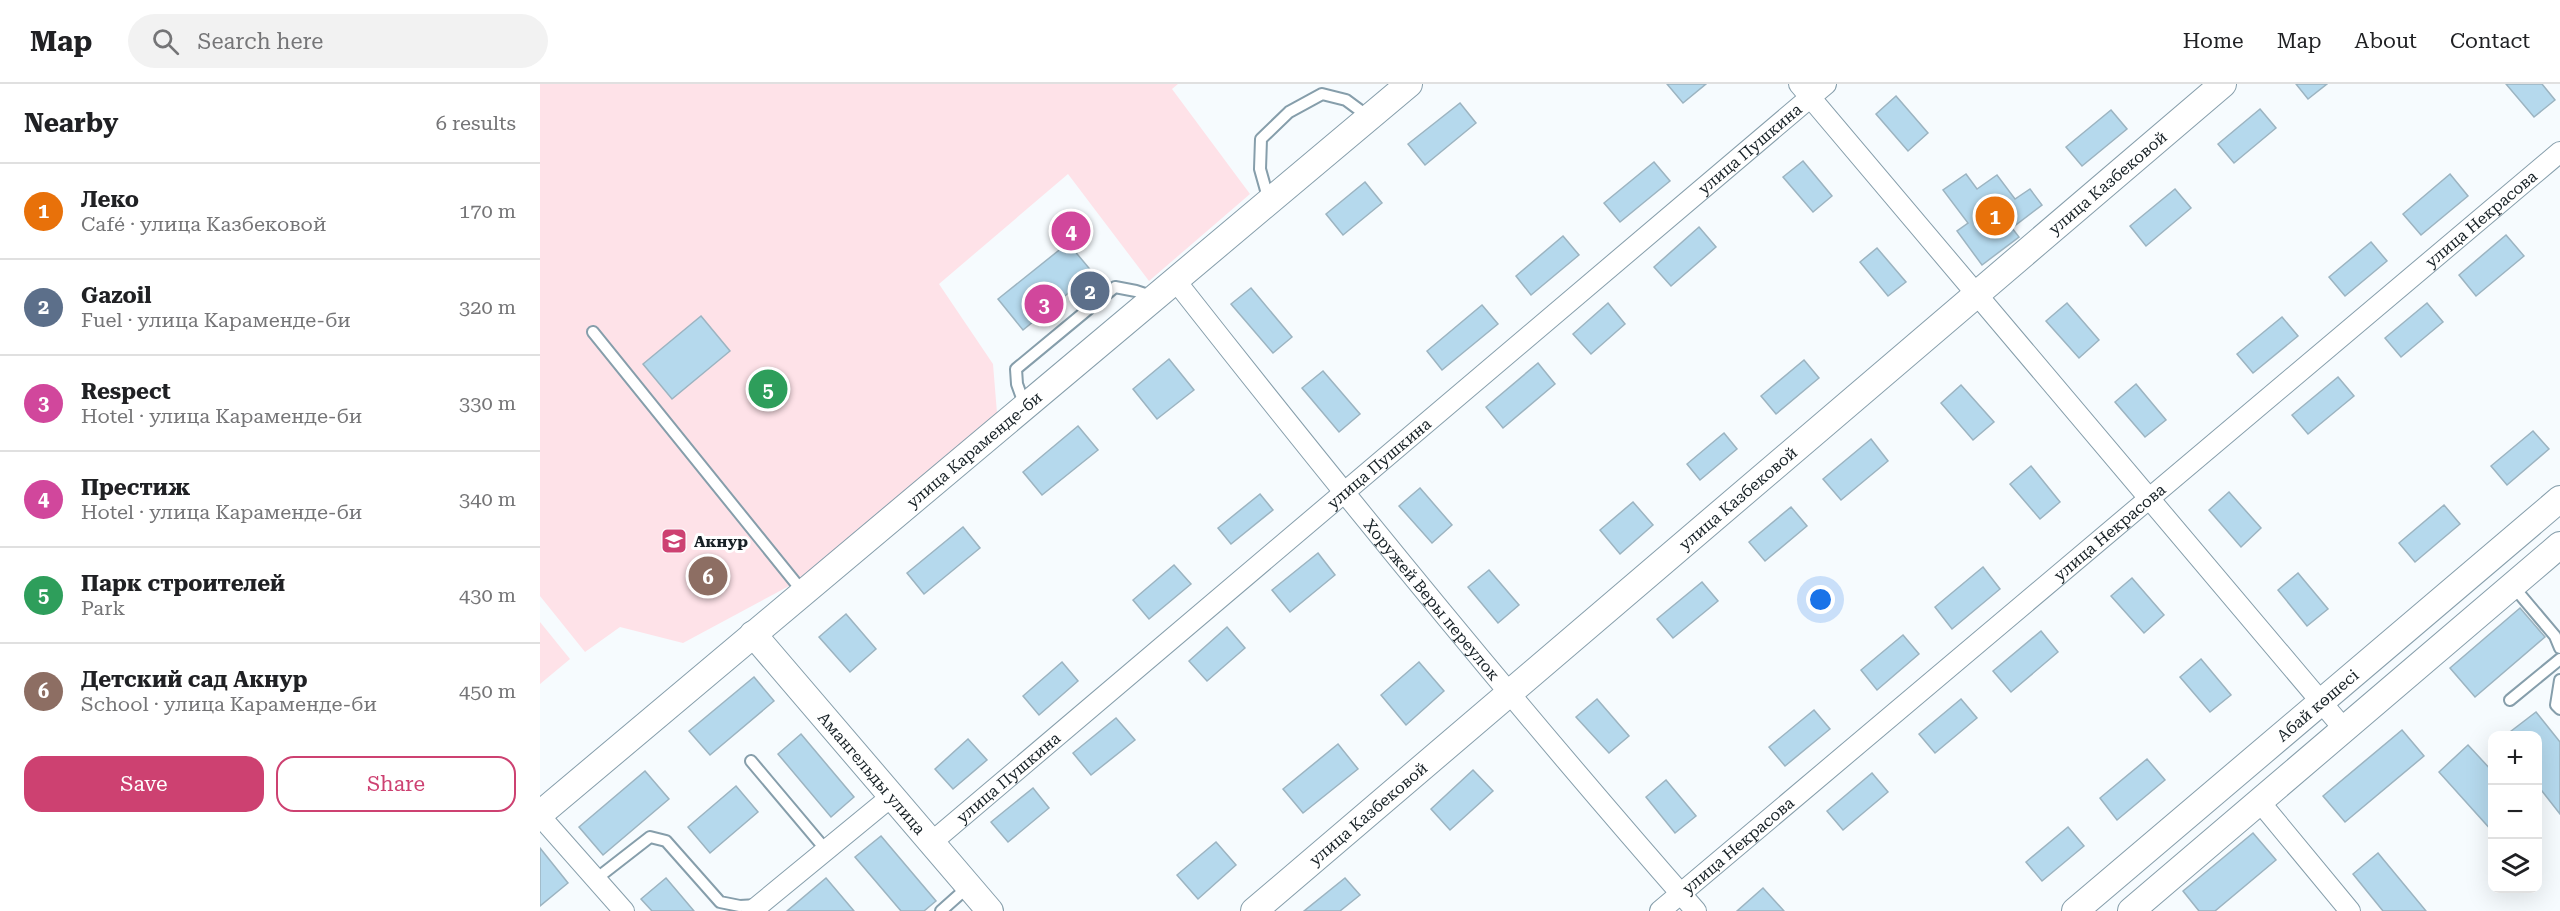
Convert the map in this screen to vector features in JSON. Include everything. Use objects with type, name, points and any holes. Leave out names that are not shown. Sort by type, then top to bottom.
[{"type":"street","name":"улица Караменде-би","points":[[540,815],[1409,84]]},
{"type":"street","name":"улица Пушкина","points":[[932,843],[1343,494],[1805,91],[1826,84]]},
{"type":"street","name":"улица Казбековой","points":[[1254,911],[2223,84]]},
{"type":"street","points":[[1805,91],[2344,729]]},
{"type":"street","name":"улица Некрасова","points":[[1660,911],[2560,152]]},
{"type":"street","name":"Хоружей Веры переулок","points":[[1175,280],[1343,494],[1509,694],[1695,911]]},
{"type":"street","name":"Абай көшесі","points":[[2075,911],[2560,499]]},
{"type":"street","points":[[2131,911],[2560,545]]},
{"type":"street","name":"Амангельды улица","points":[[753,634],[990,911]]},
{"type":"street","points":[[756,908],[892,796]]},
{"type":"street","points":[[2259,801],[2350,911]]},
{"type":"street","points":[[540,815],[624,911]]},
{"type":"lane","points":[[1269,201],[1260,169],[1261,139],[1289,112],[1322,94],[1346,100],[1369,117]]},
{"type":"lane","points":[[1025,406],[1017,384],[1016,369],[1115,287],[1155,297]]},
{"type":"lane","points":[[593,332],[804,592]]},
{"type":"lane","points":[[2512,585],[2555,636],[2560,648]]},
{"type":"lane","points":[[2510,700],[2560,659]]},
{"type":"lane","points":[[2560,680],[2556,705],[2560,709]]},
{"type":"lane","points":[[752,761],[826,850]]},
{"type":"lane","points":[[596,879],[650,837],[666,841],[720,902],[756,908]]},
{"type":"lane","points":[[941,911],[969,886]]},
{"type":"shaded area","points":[[540,84],[1178,84],[1172,89],[1250,194],[1149,281],[1068,174],[939,284],[993,364],[997,413],[804,578],[683,643],[620,627],[585,652],[540,596]]},
{"type":"shaded area","points":[[540,622],[570,659],[540,684]]},
{"type":"building","points":[[1667,84],[1706,84],[1683,103]]},
{"type":"building","points":[[2296,84],[2327,84],[2308,99]]},
{"type":"building","points":[[2506,84],[2542,84],[2555,100],[2534,117]]},
{"type":"building","points":[[1896,96],[1928,133],[1908,151],[1876,114]]},
{"type":"building","points":[[1460,103],[1476,123],[1425,165],[1408,144]]},
{"type":"building","points":[[2260,109],[2276,128],[2234,163],[2218,144]]},
{"type":"building","points":[[2111,110],[2127,129],[2082,166],[2066,147]]},
{"type":"building","points":[[1803,161],[1832,196],[1813,212],[1783,177]]},
{"type":"building","points":[[1654,162],[1670,181],[1620,222],[1604,203]]},
{"type":"building","points":[[1966,174],[1977,189],[1997,175],[2015,199],[2030,189],[2042,205],[2012,228],[2019,237],[1982,265],[1957,231],[1968,223],[1943,190]]},
{"type":"building","points":[[2450,174],[2468,196],[2421,235],[2403,214]]},
{"type":"building","points":[[1365,182],[1382,203],[1343,235],[1326,214]]},
{"type":"building","points":[[2175,189],[2191,208],[2146,246],[2130,226]]},
{"type":"building","points":[[1699,227],[1716,247],[1671,286],[1654,267]]},
{"type":"building","points":[[2506,235],[2524,256],[2476,296],[2459,275]]},
{"type":"building","points":[[1563,236],[1579,255],[1531,295],[1516,276]]},
{"type":"building","points":[[2371,242],[2387,261],[2345,296],[2329,277]]},
{"type":"building","points":[[1068,243],[1093,273],[1023,330],[998,299]]},
{"type":"building","points":[[1877,248],[1906,282],[1888,296],[1860,262]]},
{"type":"building","points":[[1251,288],[1292,337],[1273,353],[1231,304]]},
{"type":"building","points":[[1608,303],[1625,324],[1591,354],[1573,334]]},
{"type":"building","points":[[2067,303],[2099,340],[2079,358],[2046,321]]},
{"type":"building","points":[[2427,303],[2443,322],[2401,357],[2385,338]]},
{"type":"building","points":[[1482,305],[1498,324],[1442,370],[1427,351]]},
{"type":"building","points":[[701,316],[730,351],[672,399],[643,364]]},
{"type":"building","points":[[2282,317],[2298,336],[2253,373],[2237,354]]},
{"type":"building","points":[[1169,359],[1194,390],[1157,419],[1133,389]]},
{"type":"building","points":[[1804,360],[1819,378],[1776,414],[1761,396]]},
{"type":"building","points":[[1538,363],[1555,384],[1503,428],[1486,407]]},
{"type":"building","points":[[1323,371],[1360,414],[1339,432],[1302,388]]},
{"type":"building","points":[[2338,377],[2354,396],[2308,434],[2292,415]]},
{"type":"building","points":[[2136,384],[2166,420],[2145,437],[2115,402]]},
{"type":"building","points":[[1961,385],[1994,422],[1973,440],[1941,403]]},
{"type":"building","points":[[1078,426],[1098,450],[1042,495],[1023,472]]},
{"type":"building","points":[[2533,431],[2549,449],[2507,485],[2491,466]]},
{"type":"building","points":[[1724,433],[1737,449],[1700,480],[1687,464]]},
{"type":"building","points":[[1871,439],[1888,461],[1841,500],[1823,479]]},
{"type":"building","points":[[2031,466],[2060,502],[2040,519],[2010,484]]},
{"type":"building","points":[[1420,488],[1452,525],[1432,543],[1399,506]]},
{"type":"building","points":[[2229,492],[2261,528],[2241,547],[2209,510]]},
{"type":"building","points":[[1260,494],[1273,510],[1231,544],[1218,528]]},
{"type":"building","points":[[1633,502],[1653,525],[1620,554],[1600,530]]},
{"type":"building","points":[[2444,505],[2460,524],[2415,562],[2399,543]]},
{"type":"building","points":[[1791,507],[1807,526],[1765,561],[1749,542]]},
{"type":"building","points":[[963,527],[980,548],[924,594],[907,573]]},
{"type":"building","points":[[1318,553],[1335,575],[1290,612],[1272,590]]},
{"type":"building","points":[[1174,565],[1191,584],[1149,619],[1133,600]]},
{"type":"building","points":[[1983,567],[2000,589],[1952,629],[1935,607]]},
{"type":"building","points":[[1489,570],[1519,605],[1498,623],[1468,587]]},
{"type":"building","points":[[2298,573],[2328,609],[2307,626],[2278,590]]},
{"type":"building","points":[[2132,578],[2164,615],[2144,633],[2111,596]]},
{"type":"building","points":[[1702,582],[1718,601],[1673,638],[1657,619]]},
{"type":"building","points":[[2520,608],[2545,637],[2475,697],[2450,668]]},
{"type":"building","points":[[846,614],[876,649],[850,672],[819,637]]},
{"type":"building","points":[[1227,627],[1245,648],[1207,681],[1189,661]]},
{"type":"building","points":[[2041,631],[2058,652],[2011,692],[1993,671]]},
{"type":"building","points":[[1903,635],[1919,654],[1877,690],[1861,670]]},
{"type":"building","points":[[2201,659],[2231,695],[2210,712],[2180,677]]},
{"type":"building","points":[[1062,662],[1078,681],[1039,715],[1023,696]]},
{"type":"building","points":[[1419,662],[1444,691],[1406,725],[1381,695]]},
{"type":"building","points":[[754,677],[774,701],[710,755],[689,731]]},
{"type":"building","points":[[1597,699],[1629,736],[1609,753],[1576,717]]},
{"type":"building","points":[[1961,699],[1977,718],[1935,753],[1919,734]]},
{"type":"building","points":[[1814,710],[1830,729],[1785,766],[1769,747]]},
{"type":"building","points":[[2536,712],[2560,742],[2560,814],[2542,791],[2542,731],[2511,731]]},
{"type":"building","points":[[1116,718],[1135,740],[1091,775],[1073,753]]},
{"type":"building","points":[[2402,730],[2424,756],[2345,822],[2323,796]]},
{"type":"building","points":[[801,734],[854,797],[831,817],[778,754]]},
{"type":"building","points":[[968,739],[987,760],[953,789],[935,769]]},
{"type":"building","points":[[1338,744],[1358,769],[1303,813],[1283,789]]},
{"type":"building","points":[[2468,745],[2488,767],[2488,826],[2439,772]]},
{"type":"building","points":[[2147,759],[2165,780],[2117,820],[2100,798]]},
{"type":"building","points":[[1473,770],[1493,791],[1450,830],[1431,809]]},
{"type":"building","points":[[645,771],[669,799],[603,855],[579,827]]},
{"type":"building","points":[[1872,773],[1888,792],[1843,830],[1827,811]]},
{"type":"building","points":[[1666,780],[1696,816],[1675,833],[1646,797]]},
{"type":"building","points":[[736,786],[758,812],[710,853],[688,827]]},
{"type":"building","points":[[1033,788],[1049,808],[1008,842],[991,822]]},
{"type":"building","points":[[2068,827],[2084,846],[2042,881],[2026,862]]},
{"type":"building","points":[[2253,833],[2276,860],[2215,911],[2199,911],[2183,891]]},
{"type":"building","points":[[881,836],[936,901],[924,911],[901,911],[855,857]]},
{"type":"building","points":[[1216,842],[1236,865],[1198,899],[1177,875]]},
{"type":"building","points":[[540,848],[568,883],[540,906]]},
{"type":"building","points":[[2378,853],[2426,911],[2383,911],[2353,874]]},
{"type":"building","points":[[666,878],[694,911],[652,911],[641,899]]},
{"type":"building","points":[[826,878],[854,911],[787,911]]},
{"type":"building","points":[[1345,878],[1360,895],[1340,911],[1304,911]]},
{"type":"building","points":[[1763,888],[1784,911],[1737,911]]},
{"type":"place","name":"Леко","points":[[1995,216]]},
{"type":"place","name":"Престиж","points":[[1071,231]]},
{"type":"place","name":"Gazoil","points":[[1090,291]]},
{"type":"place","name":"Respect","points":[[1044,304]]},
{"type":"place","name":"Парк строителей","points":[[768,389]]},
{"type":"place","name":"Акнур","points":[[674,541]]},
{"type":"place","name":"Детский сад Акнур","points":[[708,576]]}]
